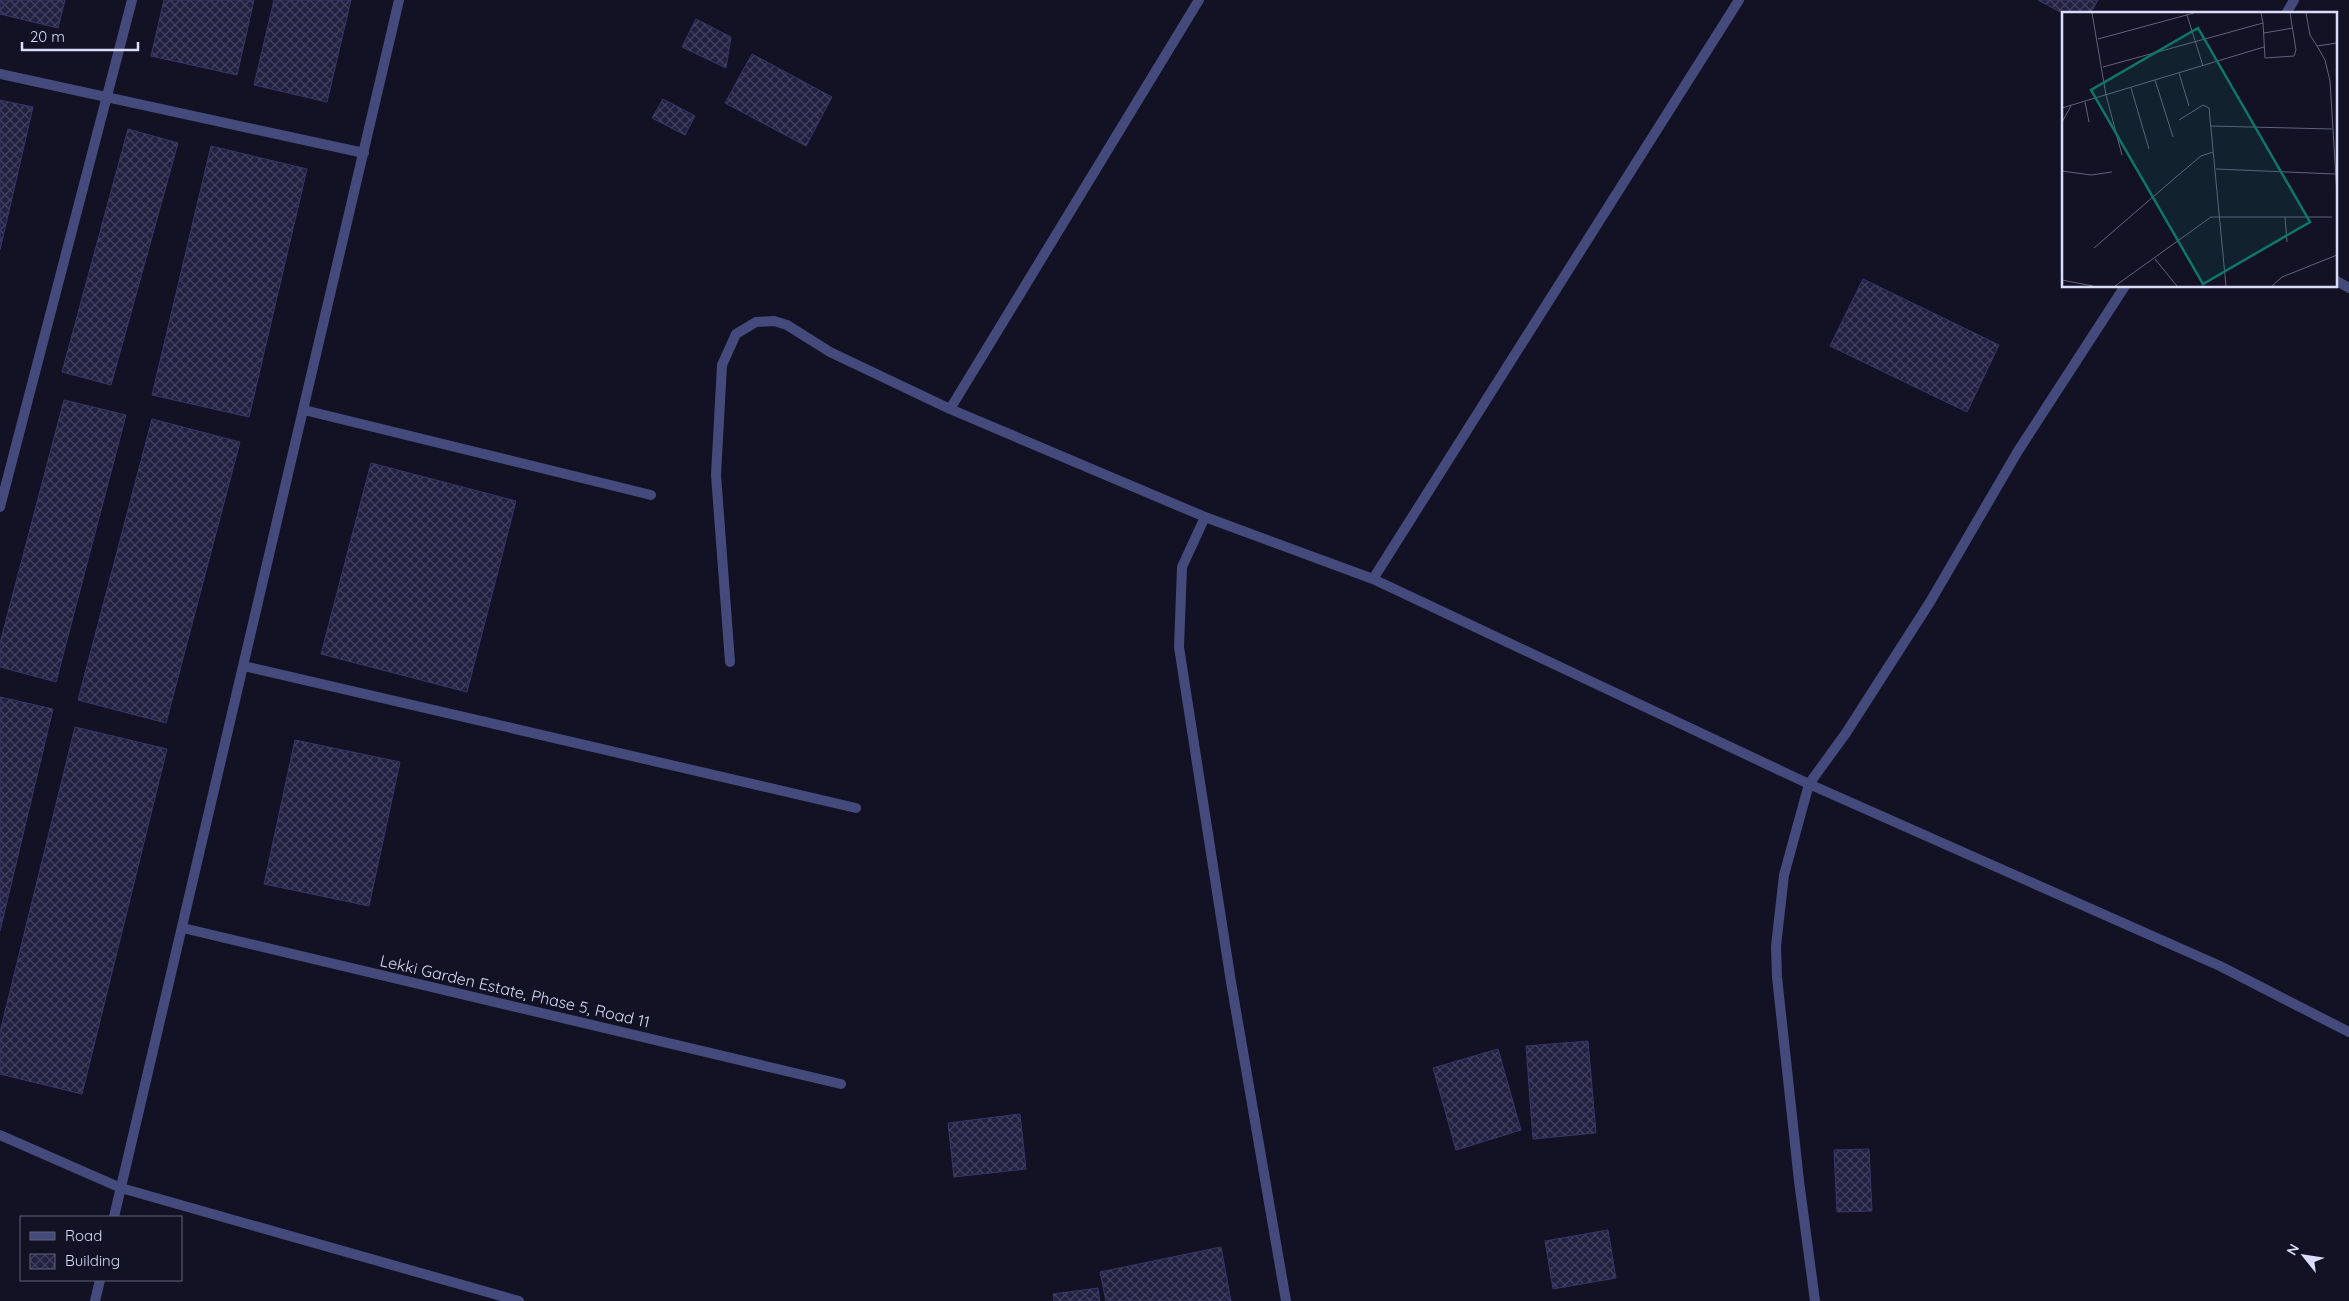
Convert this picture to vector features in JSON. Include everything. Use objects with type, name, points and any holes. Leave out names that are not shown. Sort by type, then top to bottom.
[{"type":"street","points":[[0,507],[132,0]]},
{"type":"street","points":[[114,1216],[399,0]]},
{"type":"street","points":[[950,409],[1199,0]]},
{"type":"street","points":[[1373,580],[1739,0]]},
{"type":"street","points":[[2287,12],[2294,0]]},
{"type":"street","points":[[0,74],[364,153]]},
{"type":"street","points":[[2336,281],[2349,288]]},
{"type":"street","points":[[1815,1301],[1797,1162],[1777,977],[1776,946],[1784,876],[1809,784],[1846,733],[1930,602],[2018,451],[2124,288]]},
{"type":"street","points":[[730,662],[716,475],[722,365],[736,334],[756,322],[774,322],[788,325],[830,352],[950,409],[1205,517],[1373,580],[1809,784],[2220,966],[2349,1032]]},
{"type":"street","points":[[304,410],[651,495]]},
{"type":"street","points":[[1205,517],[1182,567],[1179,647],[1231,982],[1286,1301]]},
{"type":"street","points":[[244,666],[856,808]]},
{"type":"street","name":"Lekki Garden Estate, Phase 5, Road 11","points":[[183,928],[841,1084]]},
{"type":"street","points":[[0,1135],[121,1188],[519,1301]]},
{"type":"street","points":[[95,1301],[100,1281]]},
{"type":"building","points":[[0,0],[65,0],[58,28],[0,14]]},
{"type":"building","points":[[164,0],[254,0],[237,75],[151,56]]},
{"type":"building","points":[[274,0],[351,0],[327,102],[254,85]]},
{"type":"building","points":[[2038,0],[2098,0],[2091,12],[2062,13]]},
{"type":"building","points":[[696,19],[731,37],[726,68],[682,47]]},
{"type":"building","points":[[752,54],[832,97],[806,146],[725,103]]},
{"type":"building","points":[[663,99],[695,116],[685,135],[652,118]]},
{"type":"building","points":[[0,100],[33,107],[0,250]]},
{"type":"building","points":[[128,129],[178,143],[111,385],[62,372]]},
{"type":"building","points":[[211,146],[307,169],[249,417],[152,395]]},
{"type":"building","points":[[1863,279],[1999,345],[1967,412],[1830,346]]},
{"type":"building","points":[[64,400],[126,415],[56,682],[0,667],[0,643]]},
{"type":"building","points":[[152,419],[240,442],[166,723],[78,700]]},
{"type":"building","points":[[371,463],[516,501],[467,692],[321,654]]},
{"type":"building","points":[[0,697],[53,709],[0,931]]},
{"type":"building","points":[[75,727],[167,749],[82,1094],[0,1074],[0,1032]]},
{"type":"building","points":[[295,740],[400,762],[369,906],[264,884]]},
{"type":"building","points":[[1588,1041],[1596,1133],[1533,1139],[1526,1046]]},
{"type":"building","points":[[1498,1049],[1521,1130],[1456,1150],[1433,1068]]},
{"type":"building","points":[[1020,1114],[1026,1169],[954,1177],[948,1123]]},
{"type":"building","points":[[1869,1149],[1872,1211],[1837,1212],[1834,1150]]},
{"type":"building","points":[[1608,1230],[1616,1278],[1553,1289],[1545,1241]]},
{"type":"building","points":[[1221,1247],[1231,1301],[1106,1301],[1100,1272]]},
{"type":"building","points":[[1098,1288],[1100,1301],[1054,1301],[1053,1294]]}]
